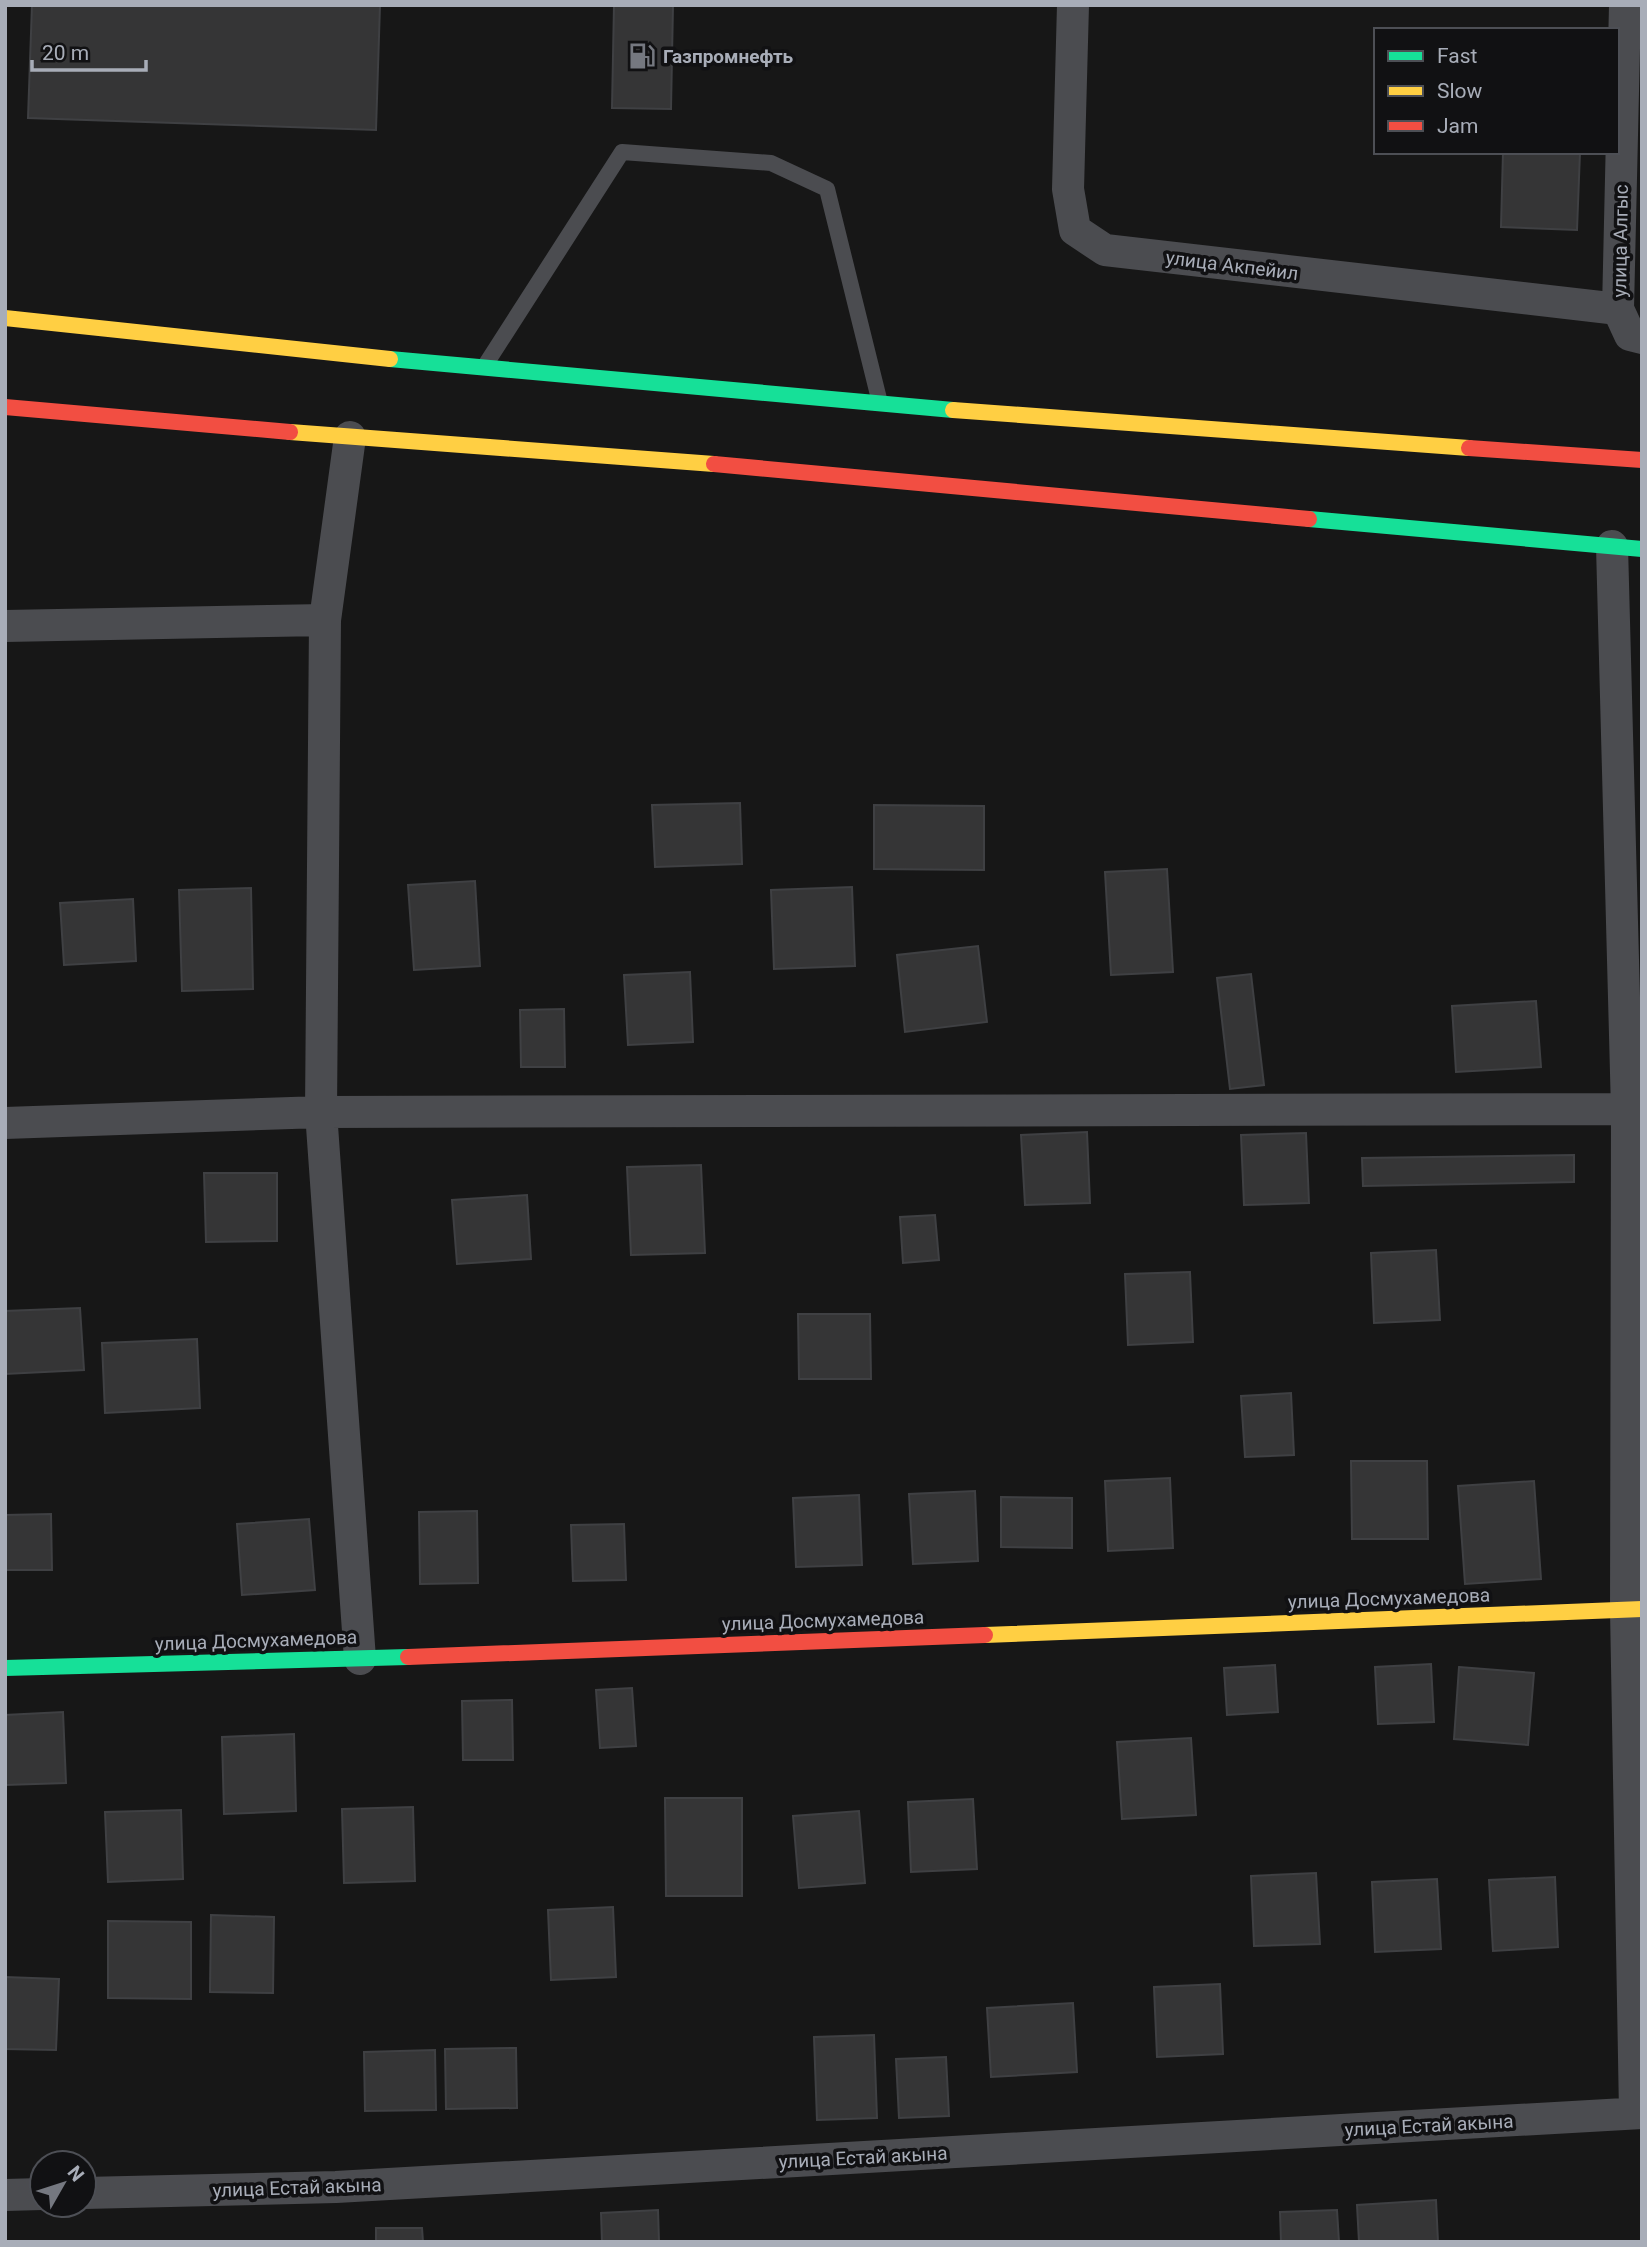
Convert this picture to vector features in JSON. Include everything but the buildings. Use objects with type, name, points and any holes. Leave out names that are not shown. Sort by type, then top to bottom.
[{"type":"main road","points":[[5,318],[484,368],[1038,417],[1642,460]]},
{"type":"main road","points":[[5,407],[892,479],[1627,547]]},
{"type":"main road","name":"улица Досмухамедова","points":[[5,1668],[360,1659],[1634,1609]]},
{"type":"street","name":"улица Акпейил","points":[[1073,5],[1068,189],[1075,230],[1105,250],[1618,309]]},
{"type":"street","name":"улица Алгыс","points":[[1625,5],[1618,309],[1630,335],[1642,338]]},
{"type":"street","points":[[350,437],[325,620],[321,1112],[360,1659]]},
{"type":"street","points":[[1627,547],[1634,1110],[1638,2113]]},
{"type":"street","points":[[5,626],[325,620]]},
{"type":"street","points":[[5,1123],[321,1112],[1634,1110]]},
{"type":"street","name":"улица Естай акына","points":[[98,2193],[350,2186],[1638,2113]]},
{"type":"street","points":[[5,2195],[28,2194]]},
{"type":"lane","points":[[484,368],[622,152],[771,163],[828,189],[880,403]]},
{"type":"traffic: fast","points":[[390,359],[953,410]]},
{"type":"traffic: fast","points":[[1309,519],[1642,549]]},
{"type":"traffic: fast","points":[[5,1668],[408,1657]]},
{"type":"traffic: slow","points":[[5,318],[390,359]]},
{"type":"traffic: slow","points":[[953,410],[1469,448]]},
{"type":"traffic: slow","points":[[290,432],[714,464]]},
{"type":"traffic: slow","points":[[985,1635],[1642,1609]]},
{"type":"traffic: jam","points":[[5,407],[290,432]]},
{"type":"traffic: jam","points":[[1469,448],[1642,460]]},
{"type":"traffic: jam","points":[[714,464],[1309,519]]},
{"type":"traffic: jam","points":[[408,1657],[985,1635]]},
{"type":"place","name":"Газпромнефть","points":[[642,56]]}]
